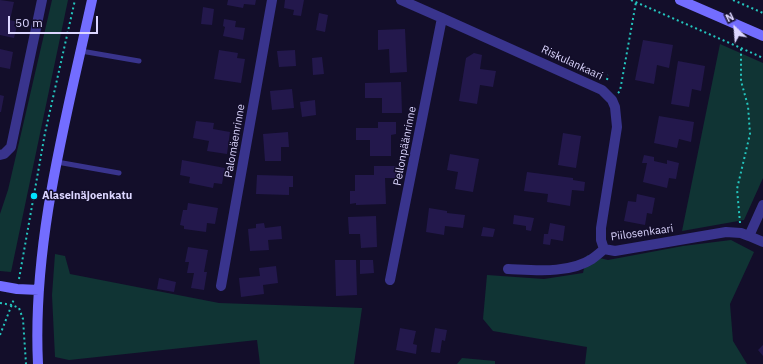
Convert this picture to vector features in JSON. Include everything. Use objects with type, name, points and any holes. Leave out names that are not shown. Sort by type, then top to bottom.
[{"type":"street","points":[[0,155],[4,154],[11,147],[42,0]]},
{"type":"street","points":[[38,364],[37,340],[39,290],[43,246],[57,162],[92,0]]},
{"type":"street","name":"Palomäenrinne","points":[[221,286],[272,0]]},
{"type":"street","name":"Riskulankaari","points":[[402,0],[602,90],[612,100]]},
{"type":"street","points":[[680,0],[698,4],[763,36]]},
{"type":"street","name":"Pellonpäänrinne","points":[[390,280],[442,18]]},
{"type":"street","points":[[604,249],[601,240],[601,228],[617,127],[615,107],[612,100]]},
{"type":"street","points":[[763,205],[745,234],[763,242]]},
{"type":"street","name":"Piilosenkaari","points":[[508,269],[542,271],[570,268],[591,260],[604,249],[615,251],[726,232],[745,234]]},
{"type":"street","points":[[0,286],[17,289],[39,290]]},
{"type":"lane","points":[[81,51],[139,61]]},
{"type":"lane","points":[[57,162],[119,173]]},
{"type":"path","points":[[0,335],[17,289],[46,133],[75,0]]},
{"type":"path","points":[[631,0],[763,58]]},
{"type":"path","points":[[733,0],[763,13]]},
{"type":"path","points":[[612,100],[620,91],[636,2]]},
{"type":"path","points":[[741,48],[741,81],[748,106],[750,134],[737,189],[738,211],[745,234]]},
{"type":"path","points":[[0,302],[19,308],[23,319],[26,364]]},
{"type":"green space","points":[[52,0],[68,0],[11,272],[0,271],[0,214],[8,190]]},
{"type":"green space","points":[[720,44],[763,63],[763,178],[744,220],[682,231]]},
{"type":"green space","points":[[731,240],[754,252],[730,304],[733,341],[747,364],[585,364],[587,347],[493,331],[483,319],[487,275],[544,279],[583,273],[587,255],[608,260],[683,246]]},
{"type":"green space","points":[[55,254],[65,256],[70,274],[219,303],[362,308],[354,364],[260,364],[257,340],[69,360],[55,357],[52,295]]},
{"type":"green space","points":[[462,358],[495,361],[495,364],[457,364]]},
{"type":"building","points":[[0,0],[14,2],[10,20],[18,22],[14,38],[0,35]]},
{"type":"building","points":[[228,0],[256,0],[255,5],[244,4],[243,8],[227,5]]},
{"type":"building","points":[[285,0],[304,0],[301,16],[293,15],[294,10],[284,8]]},
{"type":"building","points":[[203,7],[214,9],[212,25],[201,24]]},
{"type":"building","points":[[319,13],[328,15],[325,32],[316,30]]},
{"type":"building","points":[[224,19],[236,21],[235,27],[245,28],[243,40],[223,36],[225,27],[223,26]]},
{"type":"building","points":[[405,29],[407,72],[390,73],[389,49],[378,50],[378,30]]},
{"type":"building","points":[[643,40],[673,45],[669,68],[657,65],[654,84],[635,80]]},
{"type":"building","points":[[0,49],[13,52],[10,69],[0,67]]},
{"type":"building","points":[[219,50],[238,53],[237,58],[245,59],[241,83],[214,79]]},
{"type":"building","points":[[295,50],[296,66],[279,67],[277,51]]},
{"type":"building","points":[[474,53],[482,55],[480,69],[496,71],[493,87],[480,85],[477,104],[459,101],[466,58]]},
{"type":"building","points":[[322,57],[324,74],[313,75],[312,58]]},
{"type":"building","points":[[678,61],[705,66],[701,91],[692,89],[689,107],[671,104]]},
{"type":"building","points":[[401,82],[402,113],[382,113],[382,98],[365,98],[365,83]]},
{"type":"building","points":[[292,89],[294,108],[272,110],[270,91]]},
{"type":"building","points":[[0,95],[4,96],[1,112],[0,112]]},
{"type":"building","points":[[315,100],[316,115],[302,117],[300,102]]},
{"type":"building","points":[[659,116],[694,122],[691,142],[679,139],[677,148],[654,143]]},
{"type":"building","points":[[196,121],[214,123],[213,129],[230,132],[227,154],[207,151],[209,141],[193,138]]},
{"type":"building","points":[[378,122],[396,122],[396,134],[391,135],[391,156],[370,156],[370,140],[356,140],[356,128],[378,128]]},
{"type":"building","points":[[288,132],[289,147],[281,147],[281,161],[265,161],[263,134]]},
{"type":"building","points":[[563,133],[581,136],[576,168],[558,165]]},
{"type":"building","points":[[450,154],[479,159],[473,192],[455,189],[458,172],[447,170]]},
{"type":"building","points":[[644,155],[654,157],[654,161],[667,164],[667,160],[679,163],[676,179],[669,178],[667,188],[643,182],[647,163],[642,163]]},
{"type":"building","points":[[182,160],[225,168],[222,184],[214,183],[213,188],[189,183],[190,177],[180,175]]},
{"type":"building","points":[[374,166],[397,166],[397,178],[385,178],[386,204],[350,204],[350,191],[355,191],[355,175],[374,175]]},
{"type":"building","points":[[527,172],[573,178],[573,180],[585,182],[584,191],[572,190],[570,206],[547,202],[548,194],[524,191]]},
{"type":"building","points":[[257,175],[293,176],[293,187],[289,187],[289,195],[256,194]]},
{"type":"building","points":[[637,194],[655,198],[652,214],[647,213],[645,225],[624,221],[628,201],[636,202]]},
{"type":"building","points":[[188,203],[218,208],[215,224],[207,223],[206,232],[184,229],[184,226],[180,225],[183,210],[187,210]]},
{"type":"building","points":[[429,208],[447,211],[447,213],[465,215],[463,228],[445,226],[444,235],[426,232]]},
{"type":"building","points":[[514,215],[534,218],[531,231],[526,230],[526,226],[513,224]]},
{"type":"building","points":[[376,216],[377,247],[361,248],[360,234],[349,234],[348,217]]},
{"type":"building","points":[[264,223],[265,228],[281,226],[282,239],[268,240],[269,250],[250,251],[248,229],[256,228],[256,224]]},
{"type":"building","points":[[550,223],[565,226],[563,241],[551,239],[550,245],[543,244],[544,234],[548,234]]},
{"type":"building","points":[[483,227],[495,229],[493,237],[481,236]]},
{"type":"building","points":[[188,247],[208,250],[204,272],[207,272],[204,290],[191,288],[194,273],[187,273],[189,262],[185,262]]},
{"type":"building","points":[[335,260],[356,260],[357,295],[336,296]]},
{"type":"building","points":[[360,260],[373,260],[374,273],[360,274]]},
{"type":"building","points":[[276,266],[278,283],[263,285],[264,294],[241,297],[239,278],[260,276],[259,268]]},
{"type":"building","points":[[159,278],[176,282],[174,292],[157,289]]},
{"type":"building","points":[[400,328],[416,331],[413,344],[417,345],[416,354],[396,350]]},
{"type":"building","points":[[435,328],[447,330],[445,341],[442,340],[440,353],[431,352]]},
{"type":"building","points":[[763,345],[763,356],[758,350]]},
{"type":"place","name":"Alaseinäjoenkatu","points":[[34,196]]}]
